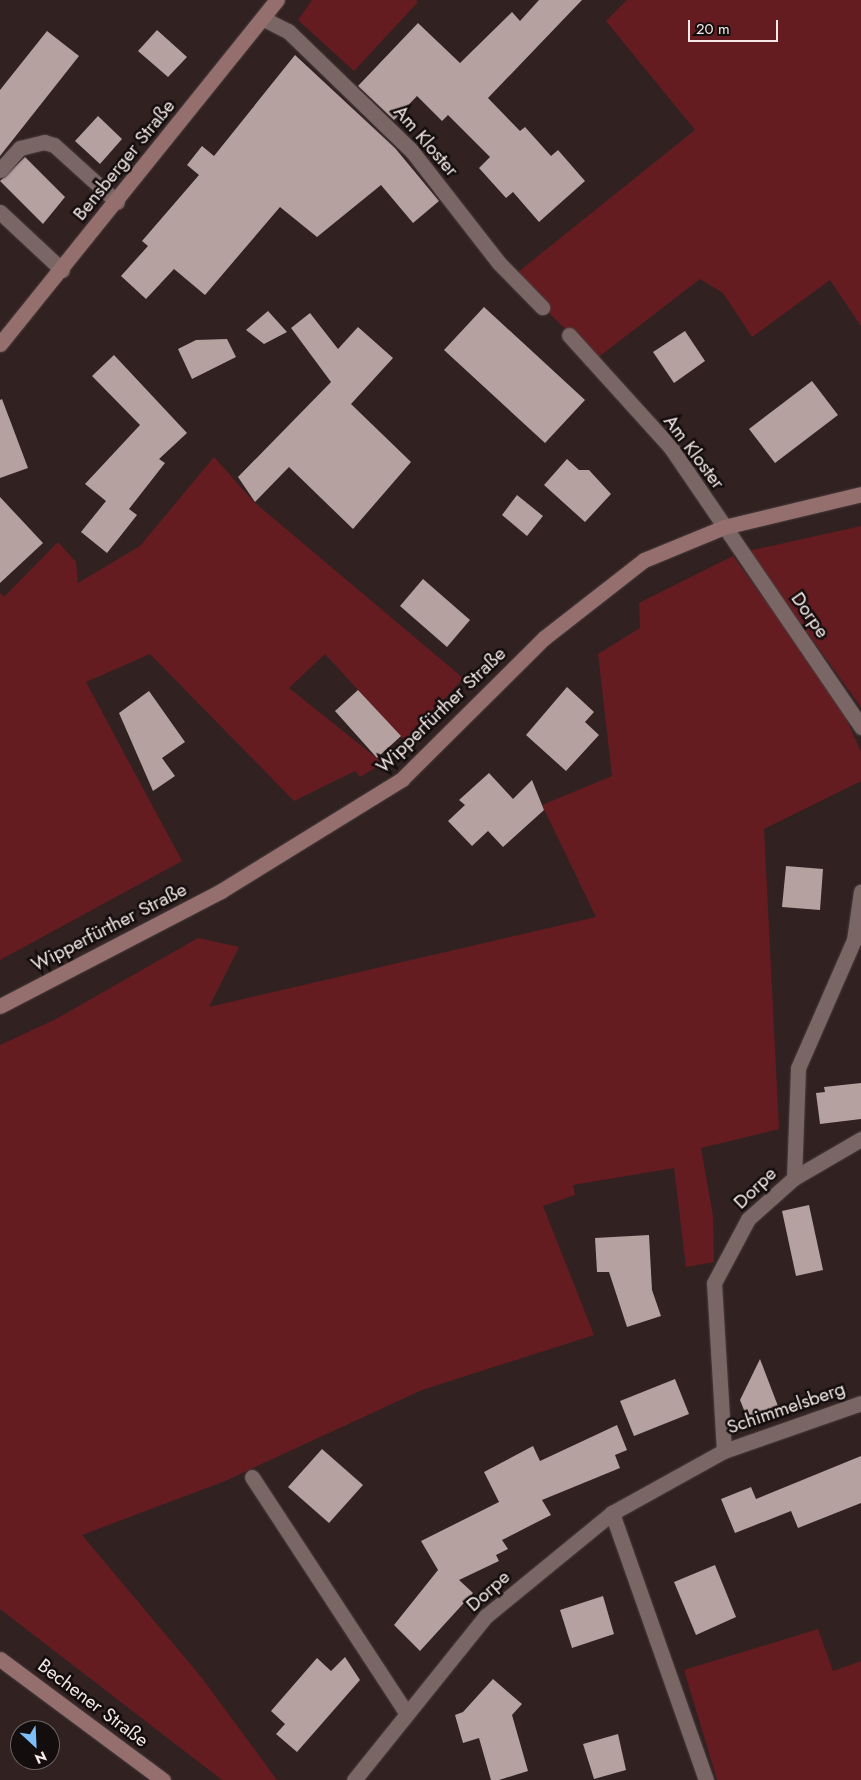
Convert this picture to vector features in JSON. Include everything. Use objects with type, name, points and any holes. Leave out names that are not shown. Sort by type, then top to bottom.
[{"type":"main road","name":"Bensberger Straße","points":[[0,344],[62,270],[264,19],[277,0]]},
{"type":"main road","name":"Wipperfürther Straße","points":[[0,1006],[221,891],[344,819],[402,779],[544,638],[599,593],[644,560],[724,527],[861,494]]},
{"type":"main road","name":"Bechener Straße","points":[[0,1659],[163,1780]]},
{"type":"street","name":"Am Kloster","points":[[264,19],[288,31],[411,150],[499,263],[542,307]]},
{"type":"street","points":[[0,170],[20,148],[44,142],[54,146],[116,202]]},
{"type":"street","points":[[0,212],[62,270]]},
{"type":"street","name":"Am Kloster","points":[[569,335],[671,448],[724,527]]},
{"type":"street","name":"Dorpe","points":[[724,527],[861,727]]},
{"type":"street","name":"Dorpe","points":[[354,1780],[486,1616],[612,1513],[724,1451],[714,1283],[748,1219],[794,1178],[798,1068],[854,940],[861,891]]},
{"type":"street","points":[[794,1178],[861,1140]]},
{"type":"street","name":"Schimmelsberg","points":[[724,1451],[861,1403]]},
{"type":"street","points":[[252,1477],[407,1714]]},
{"type":"street","points":[[612,1513],[706,1780]]},
{"type":"shaded area","points":[[312,0],[416,0],[418,2],[354,71],[298,20]]},
{"type":"shaded area","points":[[627,0],[861,0],[861,326],[830,280],[752,337],[723,293],[700,279],[596,359],[547,311],[518,272],[695,130],[606,21]]},
{"type":"shaded area","points":[[214,457],[254,502],[463,678],[406,742],[325,654],[289,688],[383,763],[360,777],[355,771],[294,801],[150,654],[86,682],[182,861],[0,960],[0,593],[4,597],[58,542],[76,562],[78,583],[140,546]]},
{"type":"shaded area","points":[[861,526],[861,707],[748,551]]},
{"type":"shaded area","points":[[733,556],[838,700],[861,752],[861,781],[764,829],[779,1129],[701,1148],[713,1216],[714,1262],[686,1267],[674,1168],[573,1185],[575,1195],[543,1206],[594,1335],[422,1390],[225,1481],[82,1535],[202,1678],[277,1780],[222,1780],[0,1609],[0,1045],[56,1019],[198,938],[239,947],[209,1007],[596,917],[542,805],[612,776],[598,654],[640,628],[639,603]]},
{"type":"shaded area","points":[[818,1629],[833,1671],[861,1661],[861,1780],[717,1780],[684,1670]]},
{"type":"building","points":[[539,0],[582,0],[488,98],[520,131],[525,127],[551,156],[558,150],[585,181],[539,222],[513,192],[506,198],[479,168],[490,157],[448,115],[442,121],[417,96],[394,120],[358,86],[418,23],[460,63],[512,12],[520,21]]},
{"type":"building","points":[[157,30],[187,57],[168,77],[138,51]]},
{"type":"building","points":[[47,31],[79,56],[0,156],[0,90]]},
{"type":"building","points":[[295,55],[395,148],[439,201],[413,223],[381,185],[317,237],[280,207],[205,295],[174,269],[146,299],[121,276],[148,246],[142,241],[199,175],[187,165],[202,146],[214,156]]},
{"type":"building","points":[[98,116],[122,139],[100,164],[75,141]]},
{"type":"building","points":[[25,157],[65,197],[43,224],[0,181]]},
{"type":"building","points":[[484,307],[585,400],[545,443],[444,350]]},
{"type":"building","points":[[268,311],[287,332],[264,344],[246,330]]},
{"type":"building","points":[[310,313],[338,349],[358,327],[393,358],[351,404],[411,462],[353,529],[289,467],[255,502],[238,477],[331,382],[291,328]]},
{"type":"building","points":[[685,331],[705,361],[674,383],[653,352]]},
{"type":"building","points":[[227,339],[236,357],[192,379],[178,349],[196,340]]},
{"type":"building","points":[[114,355],[187,433],[159,459],[165,463],[129,509],[137,515],[107,553],[81,532],[106,501],[85,484],[140,425],[92,376]]},
{"type":"building","points":[[812,381],[838,415],[775,463],[749,429]]},
{"type":"building","points":[[2,399],[28,468],[0,478],[0,400]]},
{"type":"building","points":[[567,459],[579,470],[589,470],[611,494],[585,522],[544,485]]},
{"type":"building","points":[[517,495],[543,516],[527,536],[502,515]]},
{"type":"building","points":[[0,497],[43,543],[0,583]]},
{"type":"building","points":[[423,579],[470,620],[447,647],[400,606]]},
{"type":"building","points":[[567,687],[594,712],[585,722],[599,735],[566,771],[526,735]]},
{"type":"building","points":[[358,690],[401,736],[377,758],[335,711]]},
{"type":"building","points":[[149,691],[185,742],[162,758],[175,776],[153,791],[119,713]]},
{"type":"building","points":[[489,773],[513,799],[532,780],[544,810],[503,847],[488,831],[472,846],[448,821],[465,805],[459,800]]},
{"type":"building","points":[[786,866],[823,869],[820,910],[782,907]]},
{"type":"building","points":[[861,1083],[861,1119],[820,1124],[816,1093],[825,1092],[824,1087]]},
{"type":"building","points":[[809,1205],[823,1270],[796,1276],[782,1211]]},
{"type":"building","points":[[649,1235],[652,1290],[661,1316],[627,1327],[609,1272],[597,1272],[595,1238]]},
{"type":"building","points":[[760,1359],[781,1414],[750,1425],[740,1400]]},
{"type":"building","points":[[675,1379],[689,1414],[634,1436],[620,1401]]},
{"type":"building","points":[[617,1425],[627,1450],[615,1455],[620,1468],[542,1500],[551,1515],[502,1540],[508,1549],[496,1555],[499,1561],[459,1580],[473,1593],[420,1651],[394,1625],[438,1570],[421,1541],[499,1502],[484,1472],[533,1446],[540,1461]]},
{"type":"building","points":[[322,1449],[363,1485],[329,1523],[288,1487]]},
{"type":"building","points":[[861,1456],[861,1503],[798,1528],[791,1511],[735,1533],[721,1499],[751,1487],[756,1499]]},
{"type":"building","points":[[715,1565],[736,1617],[696,1635],[674,1582]]},
{"type":"building","points":[[603,1596],[614,1634],[572,1648],[560,1610]]},
{"type":"building","points":[[345,1657],[360,1680],[297,1752],[276,1734],[285,1724],[271,1711],[317,1658],[331,1671]]},
{"type":"building","points":[[493,1679],[522,1704],[512,1715],[528,1771],[499,1780],[491,1780],[479,1738],[463,1743],[455,1715],[463,1712]]},
{"type":"building","points":[[618,1734],[626,1770],[594,1779],[583,1744]]}]
